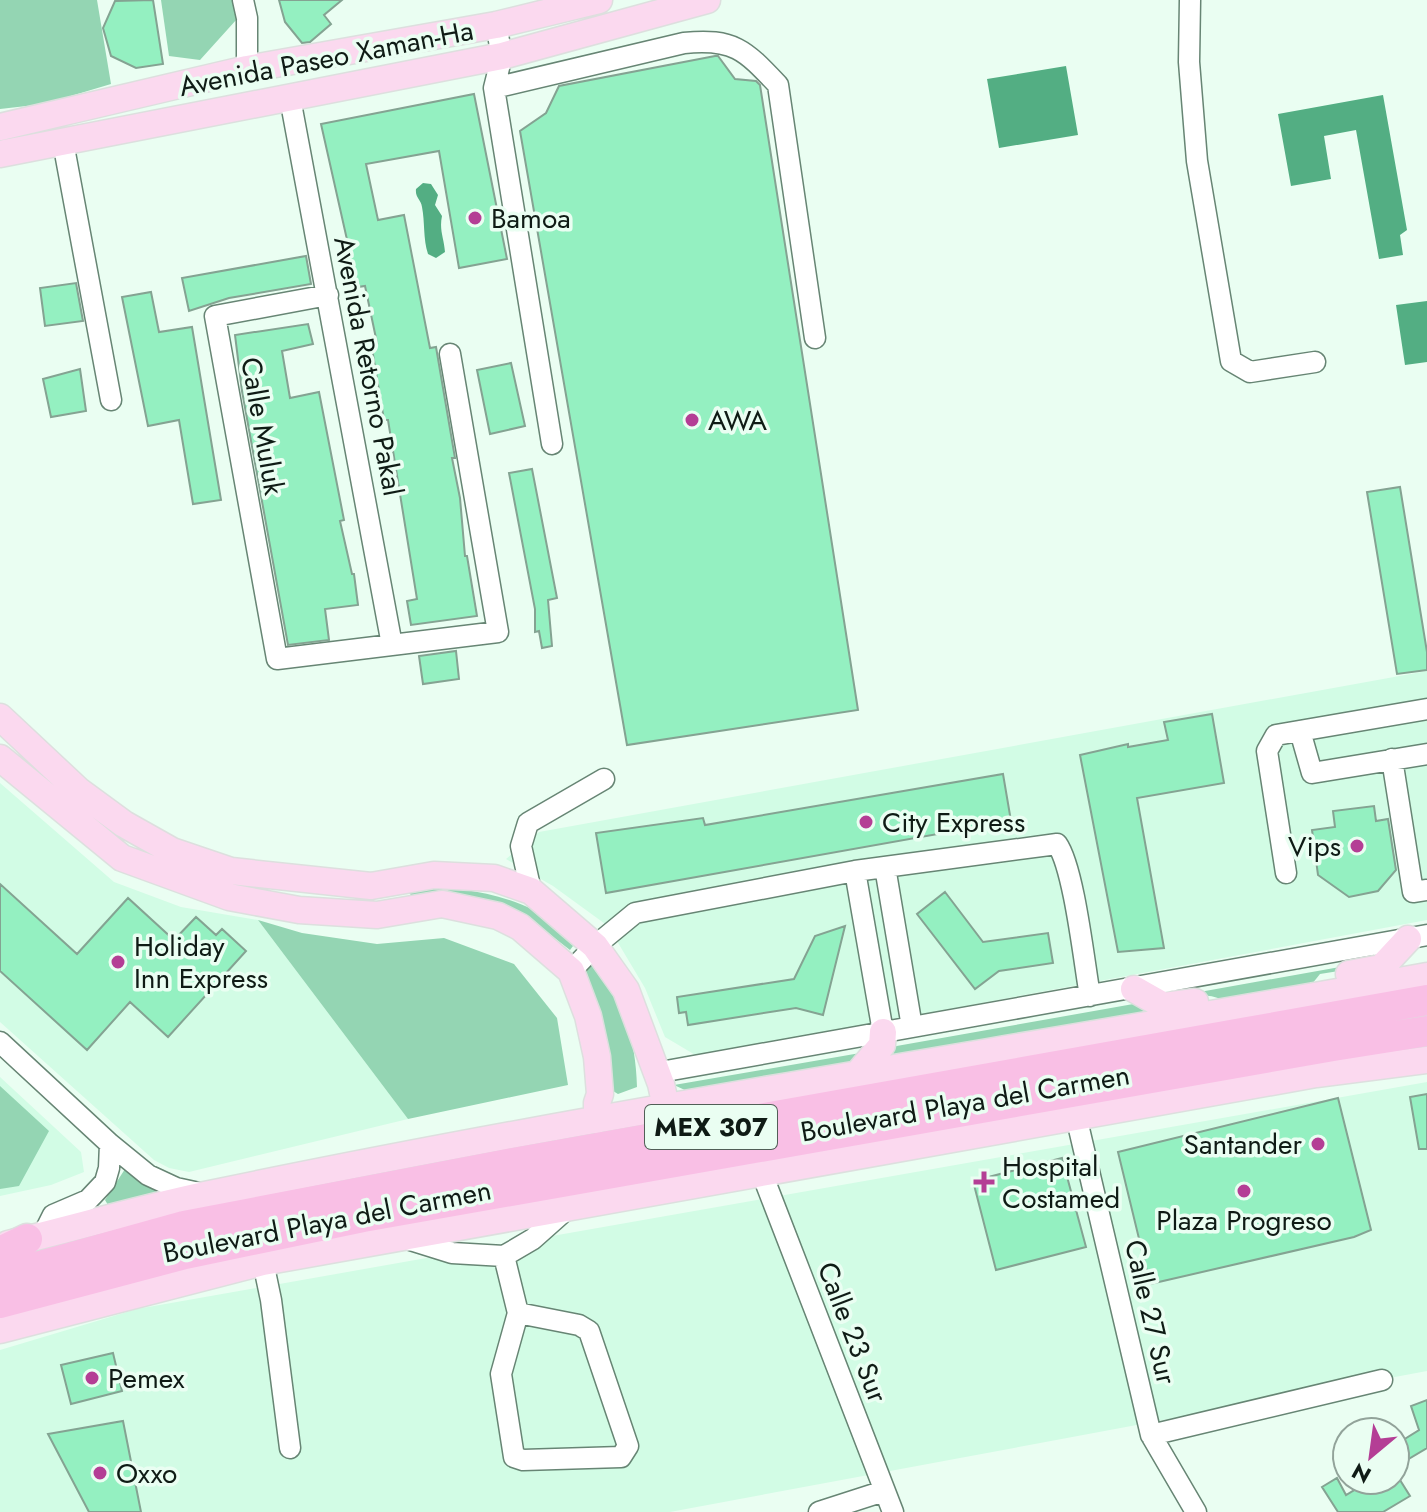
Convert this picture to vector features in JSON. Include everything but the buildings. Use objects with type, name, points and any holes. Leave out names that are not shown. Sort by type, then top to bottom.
[{"type":"highway","name":"MEX 307","points":[[0,1277],[184,1226],[1427,1000]]},
{"type":"highway","name":"MEX 307","points":[[0,1303],[185,1254],[363,1217],[1427,1031]]},
{"type":"main road","name":"Avenida Paseo Xaman-Ha","points":[[0,127],[247,69],[496,25],[599,0]]},
{"type":"main road","name":"Avenida Paseo Xaman-Ha","points":[[0,154],[502,56],[707,0]]},
{"type":"main road","points":[[0,717],[79,791],[124,824],[172,851],[231,871],[371,886],[434,875],[494,878],[531,891],[595,946],[626,990],[663,1095]]},
{"type":"main road","points":[[0,758],[122,858],[229,897],[299,910],[377,915],[442,904],[498,916],[520,927],[571,971],[588,1016],[597,1057],[600,1094],[597,1120]]},
{"type":"main road","points":[[299,910],[299,894],[315,880]]},
{"type":"main road","points":[[1305,998],[1325,979],[1381,968],[1418,937]]},
{"type":"main road","name":"Boulevard Playa del Carmen","points":[[17,1243],[207,1195],[597,1120],[663,1095],[856,1076],[1427,976]]},
{"type":"main road","points":[[1134,989],[1164,1006],[1201,1001],[1225,1011]]},
{"type":"main road","points":[[856,1076],[882,1045],[883,1032]]},
{"type":"main road","name":"Boulevard Playa del Carmen","points":[[0,1330],[263,1262],[1316,1074],[1427,1060]]},
{"type":"street","points":[[243,0],[247,18],[247,69]]},
{"type":"street","points":[[1190,0],[1189,62],[1197,161],[1231,361],[1250,372],[1315,362]]},
{"type":"street","points":[[673,9],[684,43]]},
{"type":"street","points":[[496,25],[502,56],[494,88],[552,444]]},
{"type":"street","points":[[494,88],[684,43],[714,40],[750,55],[778,85],[815,338]]},
{"type":"street","name":"Avenida Retorno Pakal","points":[[290,98],[392,645]]},
{"type":"street","points":[[63,142],[111,400]]},
{"type":"street","name":"Calle Muluk","points":[[328,295],[215,316],[277,659],[392,645]]},
{"type":"street","points":[[392,645],[498,632],[450,354]]},
{"type":"street","points":[[1286,873],[1267,751],[1276,735],[1427,709]]},
{"type":"street","points":[[1300,731],[1312,773],[1427,754]]},
{"type":"street","points":[[1392,759],[1413,892],[1427,890]]},
{"type":"street","points":[[531,891],[521,846],[528,823],[604,779]]},
{"type":"street","points":[[571,971],[595,946],[635,913],[855,871],[1057,844],[1068,872],[1090,996]]},
{"type":"street","points":[[885,867],[912,1027]]},
{"type":"street","points":[[855,871],[883,1032]]},
{"type":"street","points":[[663,1095],[666,1071],[1418,937]]},
{"type":"street","points":[[0,1042],[148,1175],[176,1188],[207,1195]]},
{"type":"street","name":"Calle 27 Sur","points":[[1076,1116],[1151,1435],[1196,1512]]},
{"type":"street","points":[[17,1243],[53,1215],[88,1200],[105,1182],[110,1144]]},
{"type":"street","name":"Calle 23 Sur","points":[[761,1171],[893,1512]]},
{"type":"street","points":[[400,1237],[452,1253],[504,1256],[533,1239],[569,1207]]},
{"type":"street","points":[[504,1256],[518,1313],[501,1374],[514,1457],[523,1460],[621,1457],[628,1446],[589,1331],[579,1325],[518,1313]]},
{"type":"street","points":[[263,1262],[271,1300],[290,1448]]},
{"type":"street","points":[[1151,1435],[1382,1380]]},
{"type":"street","points":[[819,1512],[884,1491]]},
{"type":"shaded area","points":[[0,0],[97,0],[111,84],[44,104],[0,109]]},
{"type":"shaded area","points":[[161,0],[245,0],[246,9],[200,60],[169,56]]},
{"type":"shaded area","points":[[1066,66],[1078,135],[999,148],[987,79]]},
{"type":"shaded area","points":[[1383,95],[1407,230],[1400,235],[1403,255],[1379,259],[1356,130],[1324,136],[1331,179],[1291,186],[1278,114]]},
{"type":"shaded area","points":[[423,183],[431,184],[438,195],[435,205],[442,216],[445,252],[436,258],[428,254],[422,207],[416,192]]},
{"type":"shaded area","points":[[1427,301],[1427,362],[1405,365],[1396,305]]},
{"type":"shaded area","points":[[1427,671],[1427,920],[697,1056],[665,1037],[645,988],[608,926],[553,886],[506,859],[539,832]]},
{"type":"shaded area","points":[[0,783],[114,882],[181,907],[258,920],[408,1119],[189,1172],[169,1168],[154,1160],[0,1022]]},
{"type":"shaded area","points":[[414,886],[461,889],[507,899],[541,914],[576,942],[570,950],[514,911],[412,896],[409,893]]},
{"type":"shaded area","points":[[258,920],[302,933],[377,944],[444,938],[514,964],[557,1018],[568,1085],[408,1119]]},
{"type":"shaded area","points":[[597,960],[621,1005],[634,1053],[637,1087],[618,1094],[613,1091],[601,1013],[581,970]]},
{"type":"shaded area","points":[[1379,960],[1370,966],[1320,974],[1312,984],[1221,999],[1206,995],[1166,998]]},
{"type":"shaded area","points":[[1139,1003],[1157,1011],[878,1062],[891,1047]]},
{"type":"shaded area","points":[[866,1052],[854,1066],[687,1091],[674,1085]]},
{"type":"shaded area","points":[[0,1077],[81,1152],[84,1172],[51,1185],[0,1196]]},
{"type":"shaded area","points":[[1427,1082],[1427,1371],[670,1512],[0,1512],[0,1350],[137,1309]]},
{"type":"shaded area","points":[[0,1086],[49,1131],[19,1186],[0,1189]]},
{"type":"shaded area","points":[[125,1169],[158,1191],[157,1194],[108,1205],[105,1200]]},
{"type":"place","name":"Bamoa","points":[[475,218]]},
{"type":"place","name":"AWA","points":[[692,420]]},
{"type":"place","name":"City Express","points":[[866,822]]},
{"type":"place","name":"Vips","points":[[1357,846]]},
{"type":"place","name":"Holiday Inn Express","points":[[118,962]]},
{"type":"place","name":"Santander","points":[[1318,1144]]},
{"type":"place","name":"Hospital Costamed","points":[[984,1182]]},
{"type":"place","name":"Plaza Progreso","points":[[1244,1191]]},
{"type":"place","name":"Pemex","points":[[92,1378]]},
{"type":"place","name":"Oxxo","points":[[100,1473]]}]
